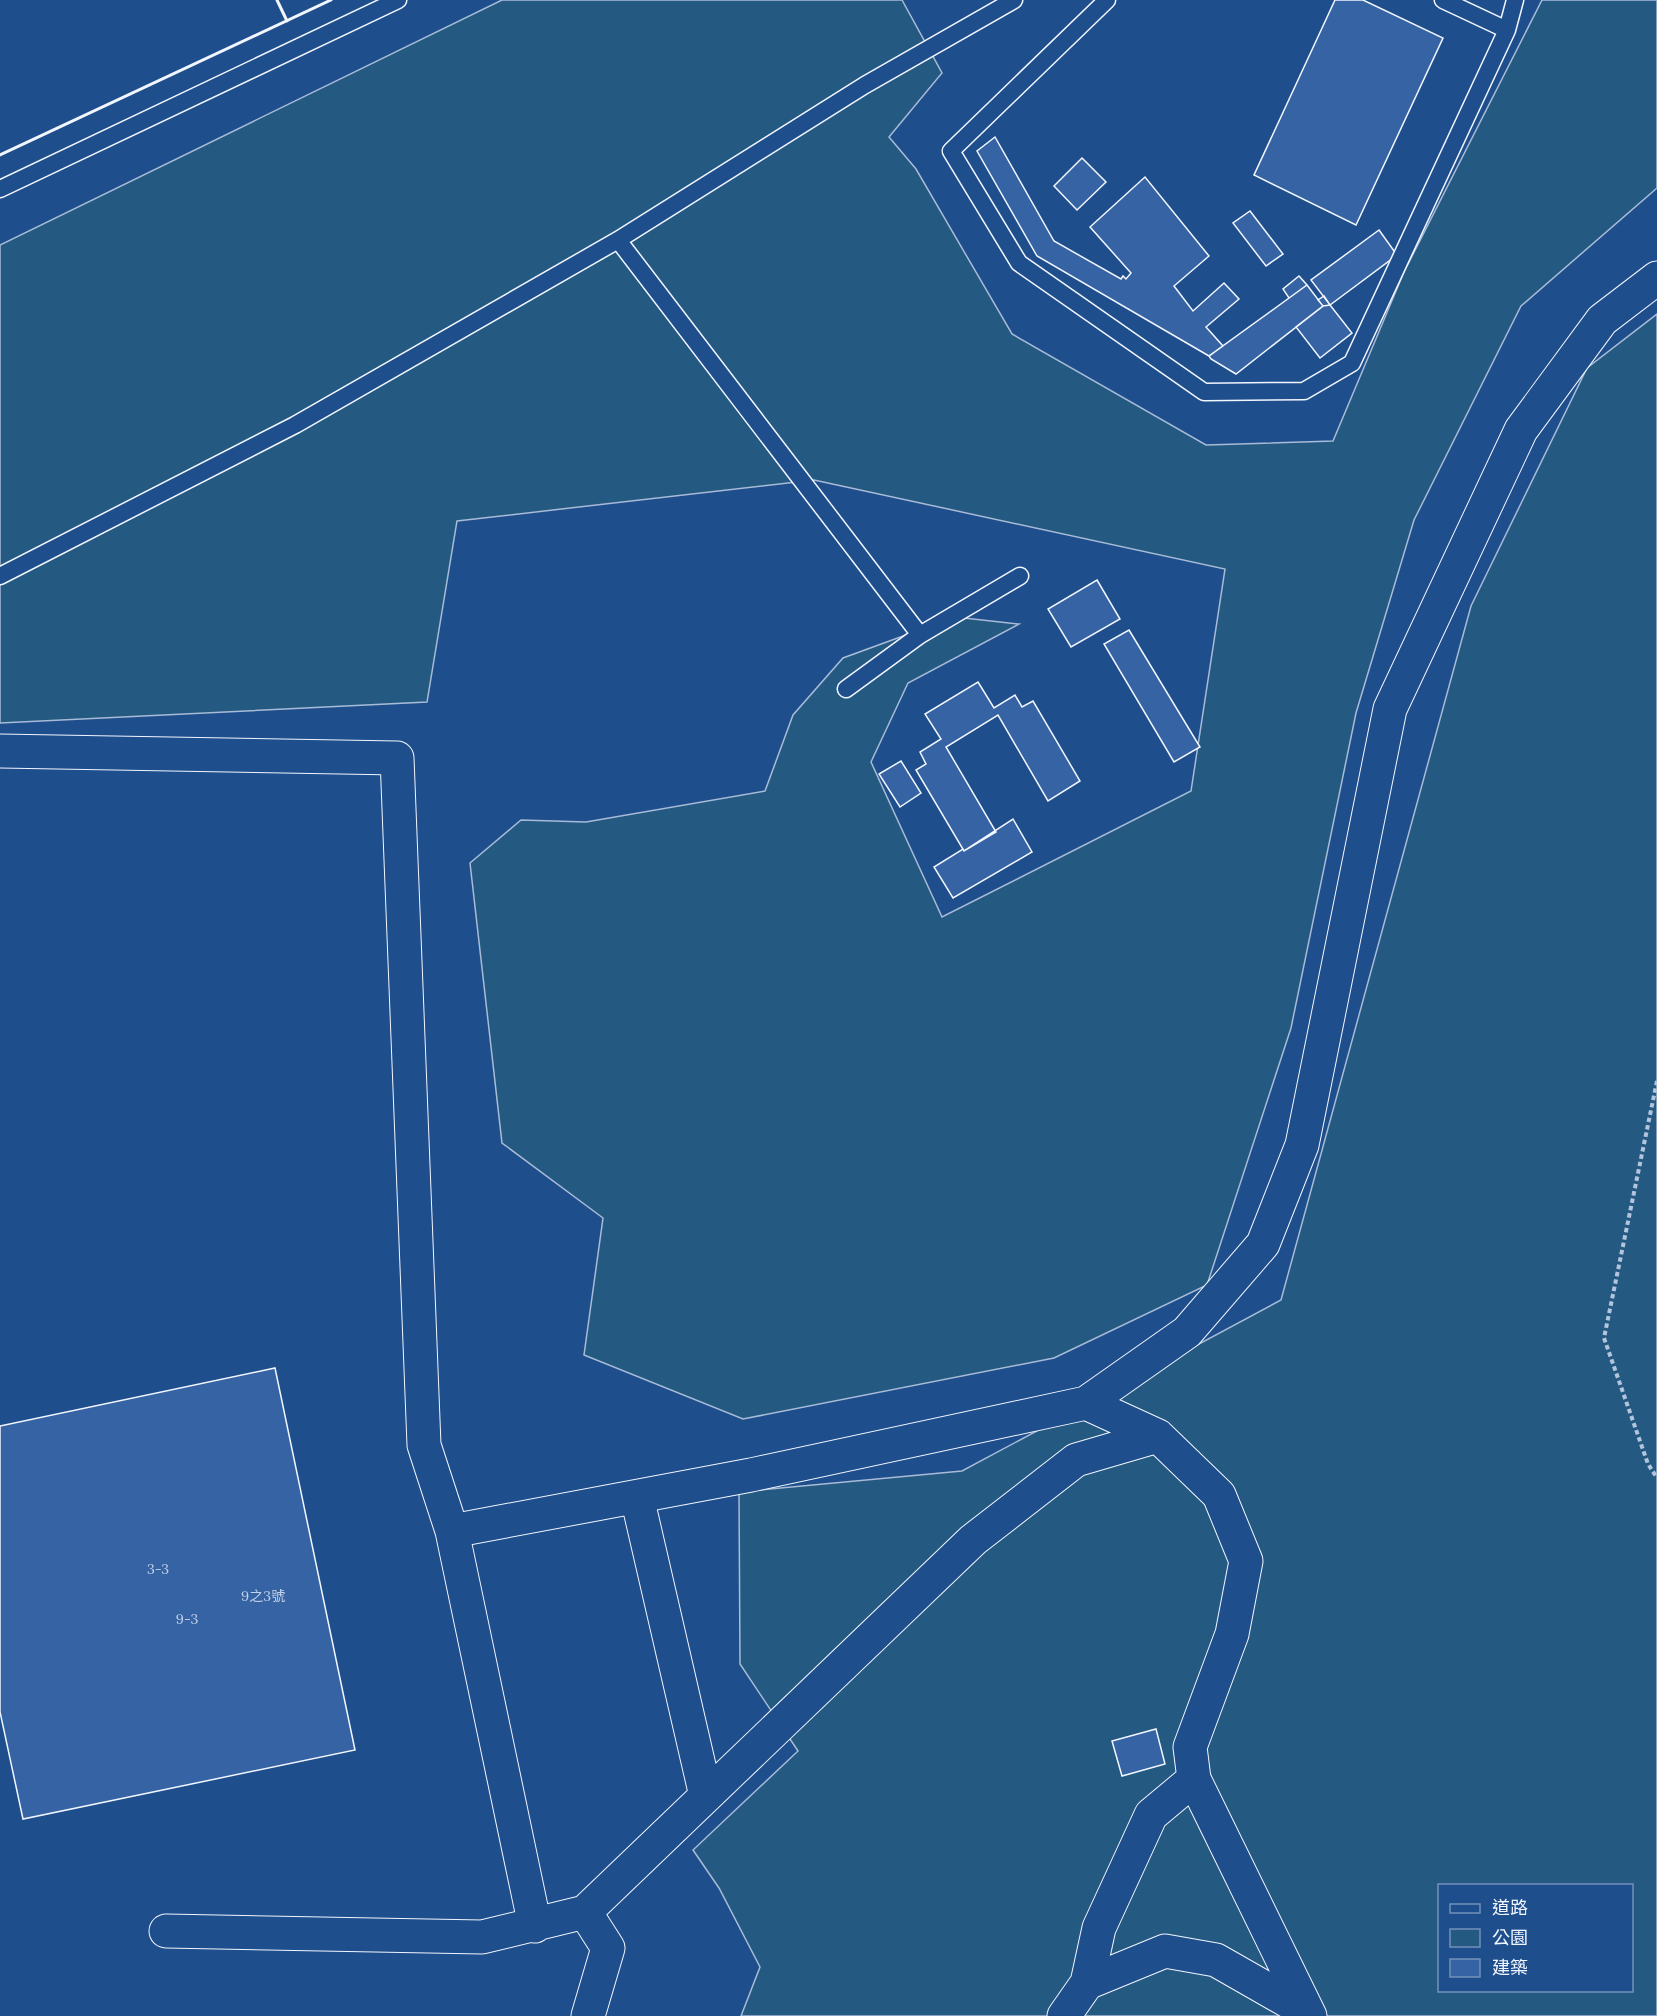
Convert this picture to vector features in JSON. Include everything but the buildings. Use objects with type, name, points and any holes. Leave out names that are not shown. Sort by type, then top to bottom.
[{"type":"street","points":[[452,1531],[636,1497],[1086,1403],[1187,1332],[1263,1244],[1302,1145],[1390,709],[1521,430],[1602,320],[1657,279]]},
{"type":"street","points":[[0,751],[397,758],[424,1445],[452,1531],[535,1926]]},
{"type":"street","points":[[1086,1403],[1158,1436],[1219,1495],[1246,1561],[1232,1634],[1190,1747],[1194,1779],[1308,2014]]},
{"type":"street","points":[[166,1931],[482,1937],[535,1926],[585,1912],[973,1540],[1076,1460],[1158,1436]]},
{"type":"street","points":[[636,1497],[706,1796]]},
{"type":"street","points":[[1064,2016],[1087,1983],[1099,1928],[1151,1815],[1194,1779]]},
{"type":"street","points":[[585,1912],[608,1948],[588,2016]]},
{"type":"street","points":[[1087,1983],[1165,1951],[1216,1960],[1308,2014]]},
{"type":"lane","points":[[0,189],[398,0]]},
{"type":"lane","points":[[0,576],[296,425],[618,240],[865,85],[1014,0]]},
{"type":"lane","points":[[1107,0],[951,151],[1019,263],[1204,392],[1304,391],[1352,363],[1507,30],[1515,0]]},
{"type":"lane","points":[[1443,0],[1507,30]]},
{"type":"lane","points":[[618,240],[920,635]]},
{"type":"lane","points":[[846,689],[920,635],[1020,576]]},
{"type":"path","points":[[1657,1081],[1604,1338],[1648,1464],[1657,1478]]},
{"type":"green space","points":[[502,0],[902,0],[942,73],[889,137],[916,169],[1012,334],[1206,445],[1333,441],[1404,272],[1542,0],[1657,0],[1657,188],[1521,306],[1414,520],[1356,713],[1291,1028],[1207,1285],[1054,1358],[743,1419],[584,1355],[603,1218],[502,1143],[470,863],[521,820],[586,822],[765,791],[793,715],[843,658],[955,617],[1019,624],[908,683],[871,762],[942,917],[1191,791],[1225,569],[814,480],[457,521],[427,702],[0,723],[0,245]]},
{"type":"green space","points":[[1657,314],[1657,2016],[741,2016],[760,1967],[719,1888],[693,1850],[798,1751],[740,1664],[739,1492],[962,1471],[1281,1300],[1471,606],[1587,368]]},
{"type":"wall","points":[[277,0],[287,21]]},
{"type":"wall","points":[[0,155],[331,0]]}]
